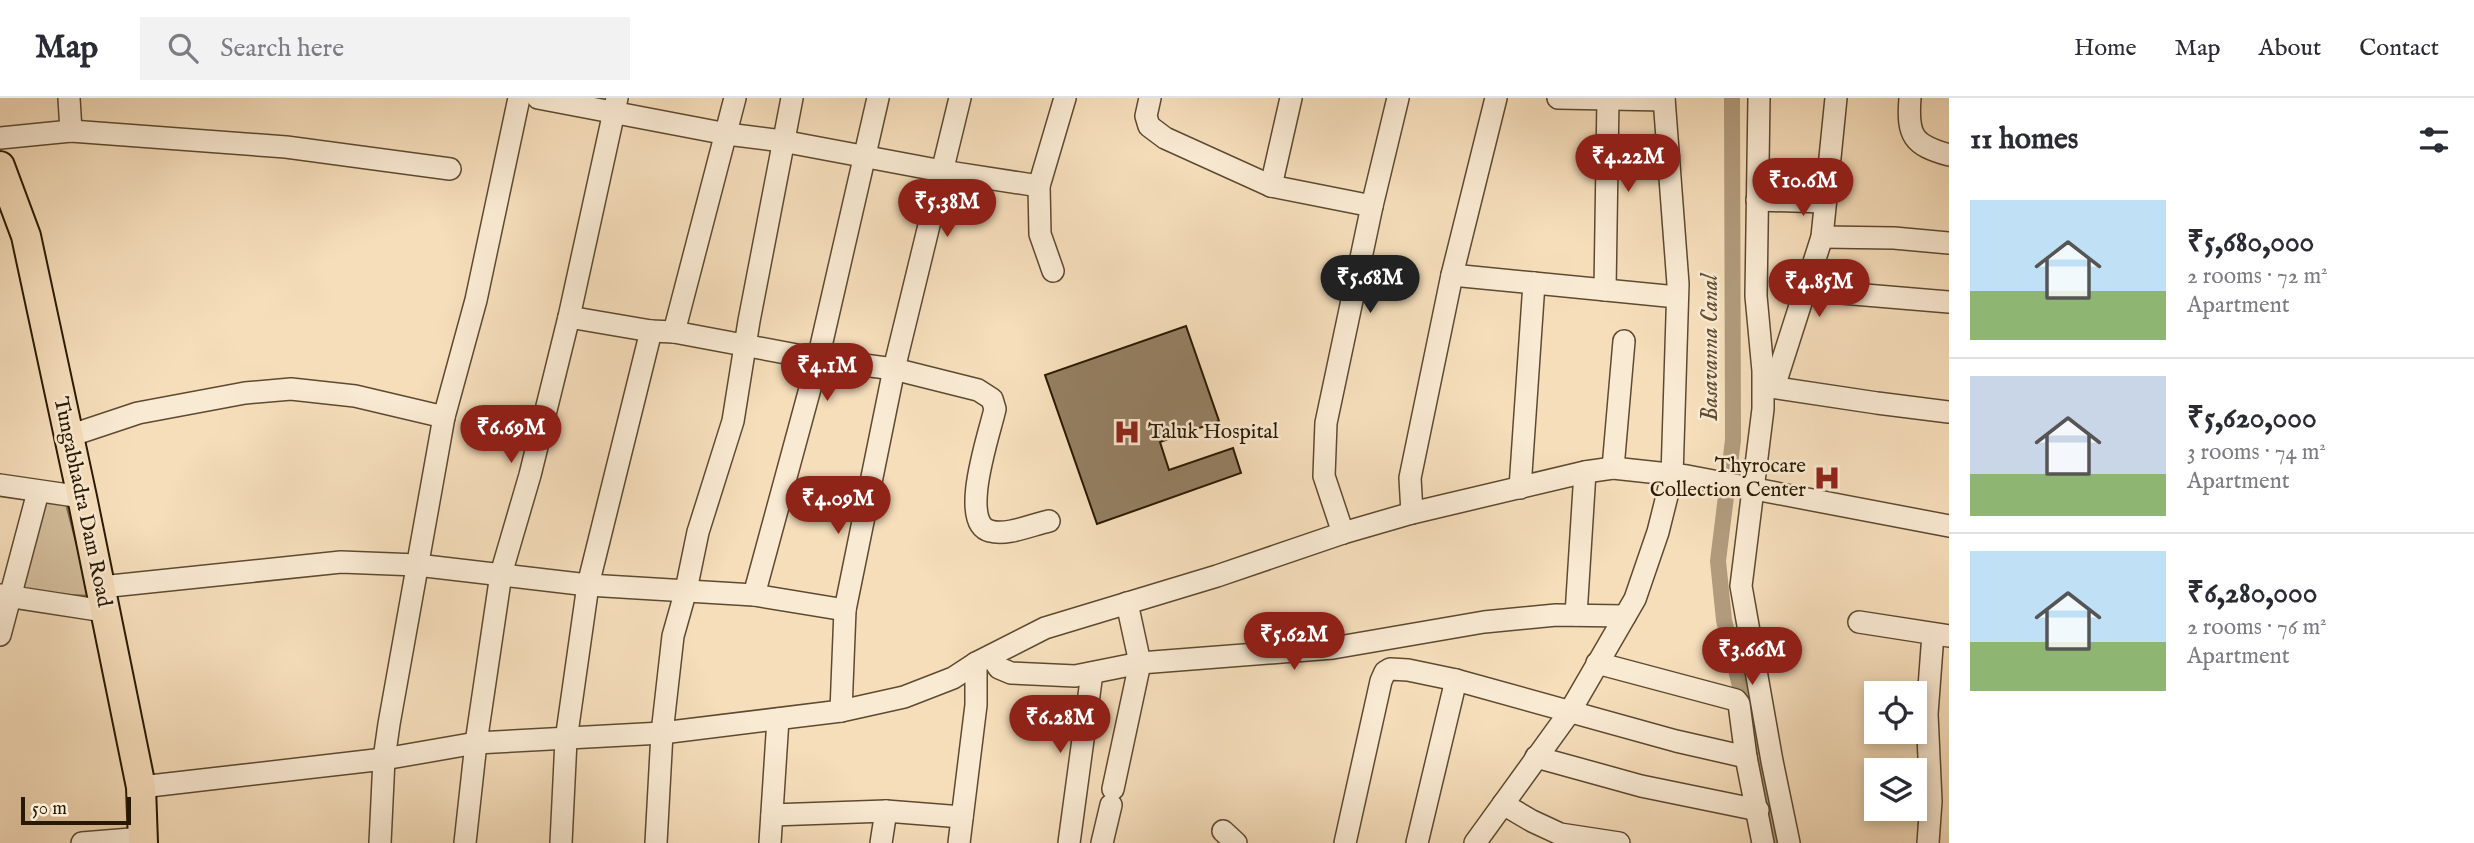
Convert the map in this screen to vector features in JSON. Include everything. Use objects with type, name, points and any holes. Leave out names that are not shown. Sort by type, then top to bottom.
[{"type":"main road","name":"Tungabhadra Dam Road","points":[[0,166],[26,236],[82,497],[141,787],[143,840]]},
{"type":"street","points":[[69,98],[71,131]]},
{"type":"street","points":[[380,843],[384,759],[444,416],[477,300],[519,98]]},
{"type":"street","points":[[538,98],[616,105],[727,134],[782,141],[1039,186]]},
{"type":"street","points":[[674,332],[735,98]]},
{"type":"street","points":[[656,843],[662,733],[673,636],[698,532],[733,421],[782,141],[792,98]]},
{"type":"street","points":[[754,595],[818,359],[878,98]]},
{"type":"street","points":[[841,711],[845,610],[894,369],[960,98]]},
{"type":"street","points":[[1052,271],[1040,234],[1039,186],[1065,98]]},
{"type":"street","points":[[1150,98],[1146,117],[1155,132],[1272,186],[1372,206]]},
{"type":"street","points":[[1272,186],[1291,98]]},
{"type":"street","points":[[1343,533],[1324,476],[1326,423],[1398,98]]},
{"type":"street","points":[[1412,513],[1410,478],[1452,275],[1496,98]]},
{"type":"street","points":[[1475,843],[1569,713],[1635,599],[1679,476],[1677,297],[1664,99],[1558,98]]},
{"type":"street","points":[[1605,290],[1608,98]]},
{"type":"street","points":[[1759,98],[1756,296],[1769,386]]},
{"type":"street","points":[[1789,843],[1741,586],[1746,487],[1769,386],[1806,290],[1822,237],[1836,98]]},
{"type":"street","points":[[1910,98],[1908,124],[1913,135],[1928,149],[1949,155]]},
{"type":"street","points":[[465,843],[476,743],[501,574],[530,475],[569,317],[616,105]]},
{"type":"street","points":[[0,138],[71,131],[286,147],[450,169]]},
{"type":"street","points":[[1757,200],[1825,202]]},
{"type":"street","points":[[1822,237],[1894,238],[1949,243]]},
{"type":"street","points":[[1452,275],[1677,297]]},
{"type":"street","points":[[1520,488],[1534,283]]},
{"type":"street","points":[[1806,290],[1949,302]]},
{"type":"street","points":[[569,317],[651,331],[674,332],[818,359],[894,369],[978,390],[992,398],[995,409],[974,506],[981,528],[999,533],[1049,521]]},
{"type":"street","points":[[561,843],[566,740],[589,585],[651,331]]},
{"type":"street","points":[[1613,468],[1624,341]]},
{"type":"street","points":[[1769,386],[1949,412]]},
{"type":"street","points":[[69,436],[138,413],[245,393],[291,389],[355,396],[444,416]]},
{"type":"street","points":[[141,787],[384,759],[476,743],[662,733],[841,711],[904,697],[953,678],[1045,628],[1412,513],[1585,472],[1613,468],[1679,476],[1949,526]]},
{"type":"street","points":[[1576,615],[1585,472]]},
{"type":"street","points":[[0,485],[82,497]]},
{"type":"street","points":[[0,635],[5,596],[38,492]]},
{"type":"street","points":[[5,596],[103,599],[341,562],[417,565],[589,585],[754,595],[845,610]]},
{"type":"street","points":[[1102,843],[1140,663],[1127,603]]},
{"type":"street","points":[[984,660],[1011,673],[1064,676],[1140,663],[1334,648],[1484,622],[1576,615],[1625,616]]},
{"type":"street","points":[[1859,622],[1941,635],[1927,714],[1940,802],[1928,843]]},
{"type":"street","points":[[959,843],[984,660]]},
{"type":"street","points":[[1597,663],[1736,700],[1739,704],[1746,757],[1763,843]]},
{"type":"street","points":[[1345,843],[1385,672],[1390,669],[1456,680],[1569,713],[1746,757]]},
{"type":"street","points":[[1069,843],[1092,673]]},
{"type":"street","points":[[1417,843],[1456,680]]},
{"type":"street","points":[[771,843],[778,719]]},
{"type":"street","points":[[1536,757],[1641,786],[1758,810]]},
{"type":"street","points":[[1503,804],[1560,834],[1619,843]]},
{"type":"street","points":[[772,815],[887,811],[962,817]]},
{"type":"street","points":[[881,843],[887,811]]},
{"type":"street","points":[[82,843],[143,840]]},
{"type":"shaded area","points":[[41,502],[66,504],[90,596],[18,592]]},
{"type":"building","name":"Taluk Hospital","points":[[1186,326],[1219,421],[1160,442],[1169,470],[1233,448],[1241,473],[1097,524],[1045,375]]},
{"type":"waterway","name":"Basavanna Canal","points":[[1732,98],[1733,440],[1718,561],[1724,620],[1746,711]]},
{"type":"waterway","name":"Basavanna Canal","points":[[1751,733],[1766,795],[1773,843]]},
{"type":"place","name":"Taluk Hospital","points":[[1127,432]]},
{"type":"place","name":"Thyrocare Collection Center","points":[[1827,478]]}]
